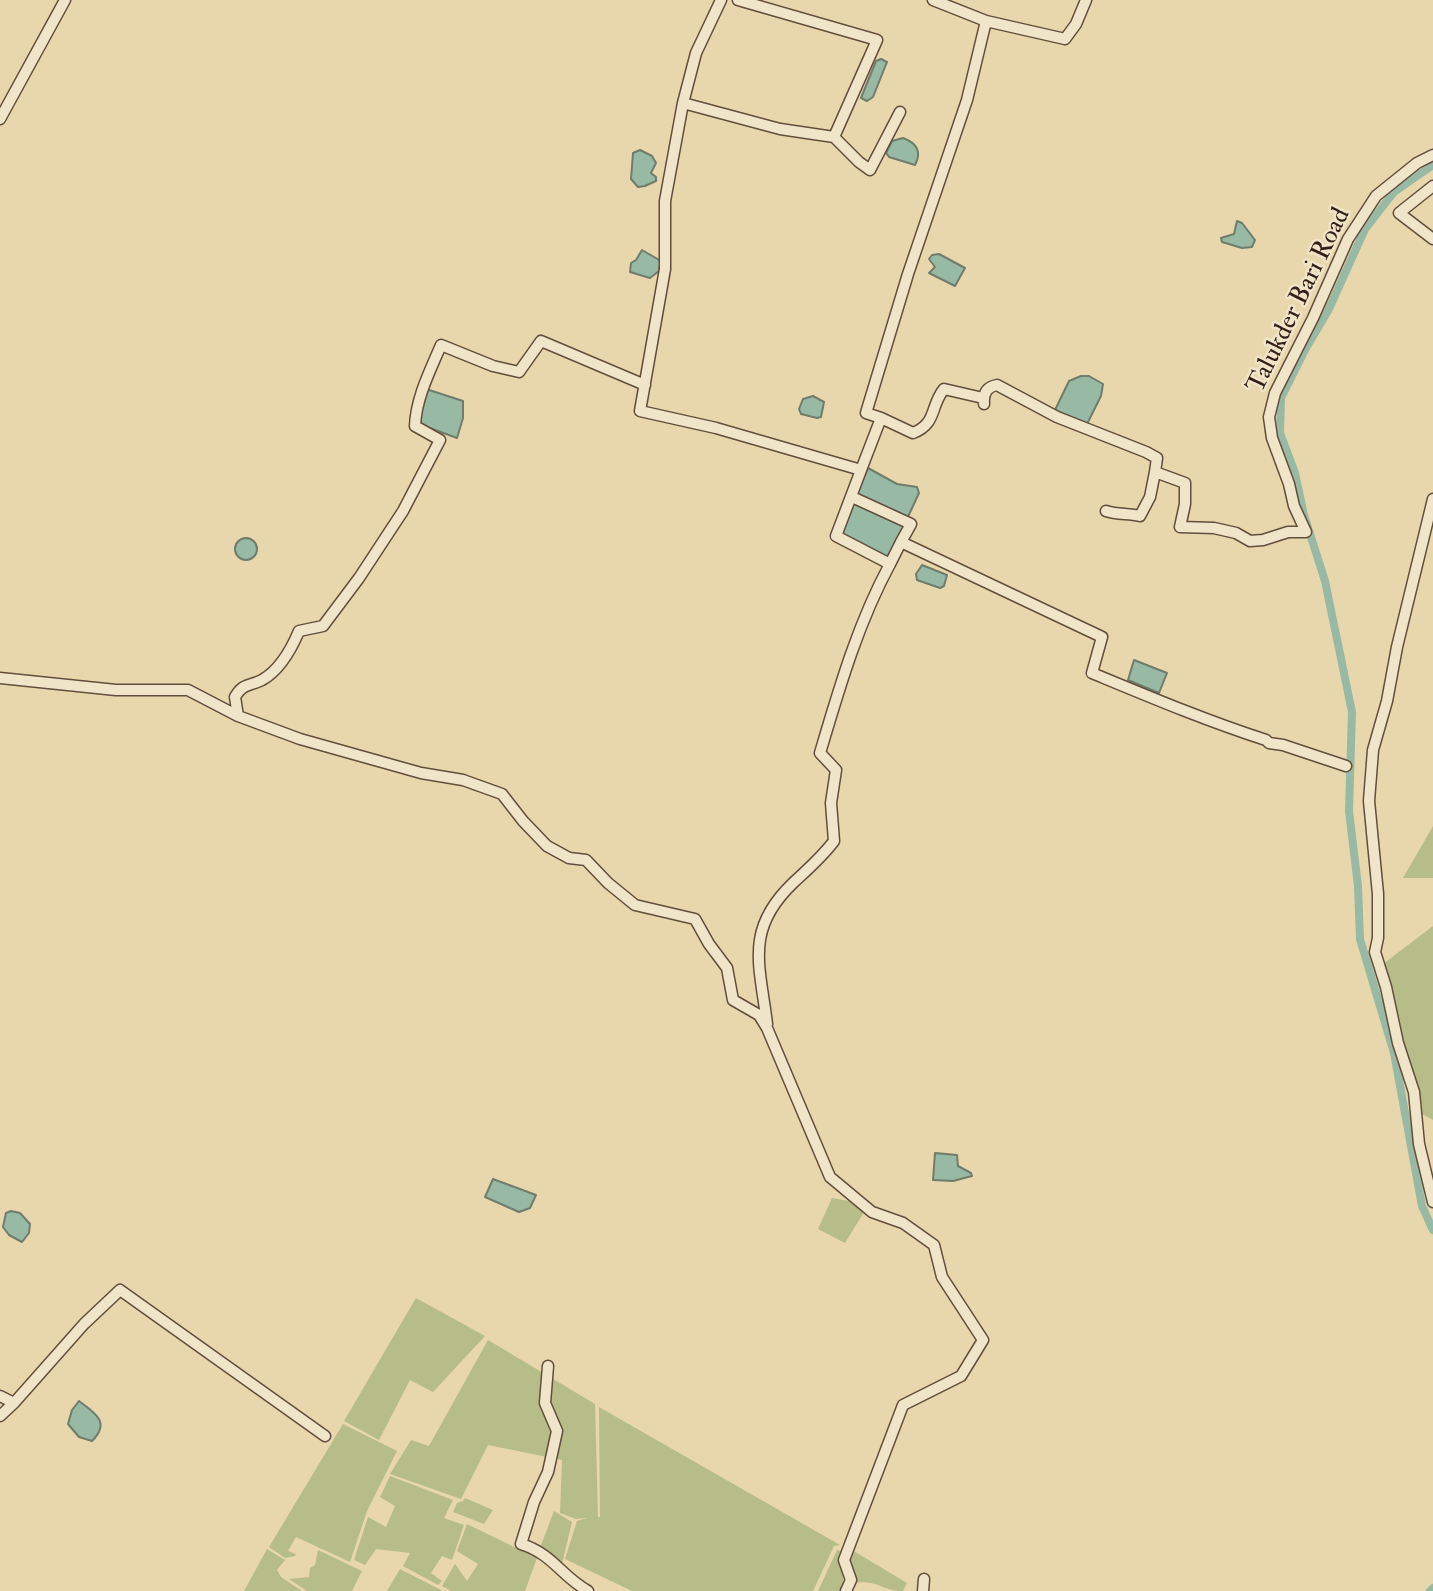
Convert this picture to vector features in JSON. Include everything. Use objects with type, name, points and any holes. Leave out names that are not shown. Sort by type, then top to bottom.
[{"type":"street","points":[[0,119],[65,0]]},
{"type":"street","points":[[721,0],[696,53],[683,103],[665,201],[665,269],[640,411],[706,426],[861,470]]},
{"type":"street","points":[[738,0],[877,40],[834,137]]},
{"type":"street","points":[[933,0],[986,21],[1065,39],[1076,24],[1086,0]]},
{"type":"street","points":[[986,21],[967,100],[902,290],[866,413],[913,433],[925,429],[932,418],[937,398],[944,389],[984,401],[990,387],[997,385],[1057,417],[1157,458],[1150,497],[1140,516],[1106,512]]},
{"type":"street","points":[[683,103],[780,129],[834,137],[870,170],[900,112]]},
{"type":"street","name":"Talukder Bari Road","points":[[1155,472],[1185,483],[1185,504],[1180,527],[1214,528],[1236,533],[1250,541],[1288,532],[1306,532],[1294,506],[1272,438],[1269,417],[1275,393],[1349,239],[1376,196],[1417,163],[1433,155]]},
{"type":"street","points":[[1433,186],[1399,213],[1433,239]]},
{"type":"street","points":[[239,716],[235,697],[241,687],[263,679],[278,666],[299,631],[323,626],[359,578],[403,511],[440,440],[415,426],[415,413],[442,345],[493,366],[519,372],[541,341],[645,385]]},
{"type":"street","points":[[881,418],[836,536],[890,564]]},
{"type":"street","points":[[767,1028],[758,962],[759,933],[771,906],[821,858],[834,841],[831,803],[836,770],[820,753],[852,652],[877,588],[911,524],[852,497]]},
{"type":"street","points":[[1433,499],[1397,647],[1387,701],[1373,750],[1369,801],[1377,894],[1378,939],[1375,952],[1398,1043],[1414,1092],[1419,1144],[1433,1202]]},
{"type":"street","points":[[901,542],[1102,637],[1092,673],[1171,707],[1189,711],[1269,743],[1346,766]]},
{"type":"street","points":[[0,678],[116,690],[188,690],[239,716],[299,739],[421,772],[463,780],[502,794],[547,846],[569,858],[586,860],[635,905],[695,919],[727,968],[733,1000],[759,1015],[767,1028],[830,1177],[872,1212],[902,1223],[934,1245],[942,1277],[983,1340],[961,1376],[903,1405],[844,1560],[851,1580],[846,1591]]},
{"type":"street","points":[[0,1416],[120,1290],[325,1436]]},
{"type":"street","points":[[548,1366],[545,1403],[557,1432],[548,1472],[534,1502],[521,1544],[535,1549],[555,1562],[577,1585],[588,1591]]},
{"type":"street","points":[[0,1396],[14,1403]]},
{"type":"street","points":[[923,1591],[924,1578]]},
{"type":"shaded area","points":[[881,59],[887,62],[873,97],[867,101],[861,98],[876,61]]},
{"type":"shaded area","points":[[903,138],[917,148],[915,165],[889,157],[886,153],[892,141]]},
{"type":"shaded area","points":[[640,150],[652,156],[656,163],[651,173],[656,177],[656,181],[638,187],[631,179],[633,153]]},
{"type":"shaded area","points":[[1237,221],[1242,223],[1255,240],[1252,247],[1242,248],[1222,242],[1221,238],[1234,234]]},
{"type":"shaded area","points":[[642,250],[661,261],[659,271],[650,278],[630,272],[631,263]]},
{"type":"shaded area","points":[[939,254],[965,268],[955,286],[929,273],[935,267],[929,259],[932,255]]},
{"type":"shaded area","points":[[1089,376],[1103,384],[1101,396],[1087,424],[1055,410],[1069,381]]},
{"type":"shaded area","points":[[426,389],[463,401],[463,418],[457,438],[419,424]]},
{"type":"shaded area","points":[[813,396],[824,402],[821,417],[801,414],[799,409],[803,399]]},
{"type":"shaded area","points":[[868,468],[897,484],[917,487],[919,493],[907,519],[856,496]]},
{"type":"shaded area","points":[[853,501],[907,526],[890,560],[841,536]]},
{"type":"shaded area","points":[[246,538],[254,541],[257,549],[254,557],[246,560],[238,557],[235,549],[238,541]]},
{"type":"shaded area","points":[[922,565],[947,575],[944,586],[940,588],[917,580],[916,574]]},
{"type":"shaded area","points":[[1134,660],[1167,673],[1159,693],[1128,680]]},
{"type":"shaded area","points":[[1433,826],[1433,878],[1403,878]]},
{"type":"shaded area","points":[[1433,926],[1433,1120],[1422,1114],[1383,964]]},
{"type":"shaded area","points":[[935,1153],[957,1155],[958,1166],[972,1176],[953,1181],[933,1180]]},
{"type":"shaded area","points":[[493,1179],[536,1195],[530,1208],[519,1212],[485,1197]]},
{"type":"shaded area","points":[[832,1198],[849,1201],[864,1212],[845,1243],[818,1229]]},
{"type":"shaded area","points":[[6,1213],[20,1213],[30,1224],[29,1233],[22,1242],[9,1235],[3,1227]]},
{"type":"shaded area","points":[[416,1298],[485,1336],[433,1392],[410,1380],[379,1440],[344,1421]]},
{"type":"shaded area","points":[[488,1340],[595,1404],[598,1517],[599,1407],[840,1545],[834,1546],[813,1591],[632,1591],[565,1559],[577,1521],[587,1518],[576,1519],[560,1513],[562,1460],[488,1445],[461,1499],[390,1474],[411,1440],[429,1446]]},
{"type":"shaded area","points":[[79,1401],[99,1418],[100,1428],[92,1441],[79,1437],[68,1424],[72,1410]]},
{"type":"shaded area","points":[[343,1424],[397,1451],[367,1511],[350,1562],[296,1537],[288,1551],[296,1554],[295,1556],[285,1558],[269,1547]]},
{"type":"shaded area","points":[[390,1476],[453,1500],[444,1518],[464,1525],[452,1560],[442,1556],[431,1573],[442,1581],[438,1585],[403,1566],[410,1553],[376,1549],[365,1565],[354,1560],[368,1517],[386,1527],[395,1506],[380,1497]]},
{"type":"shaded area","points":[[465,1498],[493,1510],[484,1524],[453,1512],[457,1503]]},
{"type":"shaded area","points":[[554,1511],[572,1522],[562,1564],[540,1548]]},
{"type":"shaded area","points":[[467,1524],[537,1558],[525,1591],[451,1591],[442,1586],[455,1564],[467,1581],[478,1564],[457,1551]]},
{"type":"shaded area","points":[[267,1549],[285,1560],[277,1570],[281,1577],[302,1591],[244,1591]]},
{"type":"shaded area","points":[[318,1550],[362,1571],[352,1591],[307,1591],[289,1579],[309,1577]]},
{"type":"shaded area","points":[[837,1550],[845,1552],[842,1591],[818,1591]]},
{"type":"shaded area","points":[[852,1550],[907,1583],[903,1591],[862,1582],[854,1583],[850,1562]]},
{"type":"shaded area","points":[[400,1569],[443,1591],[387,1591]]},
{"type":"waterway","points":[[1433,165],[1394,192],[1365,229],[1328,311],[1281,398],[1280,433],[1295,473],[1304,515],[1325,581],[1352,712],[1349,811],[1358,886],[1360,939],[1394,1053],[1422,1206],[1433,1230]]},
{"type":"waterway","points":[[1430,1591],[1433,1588]]}]
